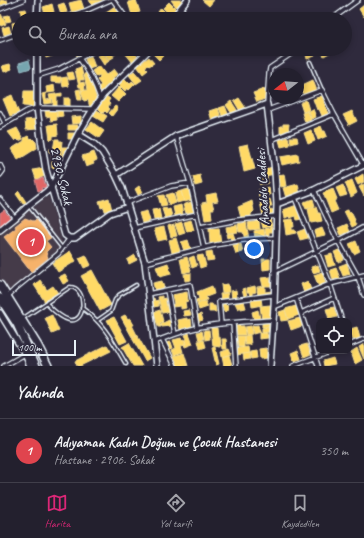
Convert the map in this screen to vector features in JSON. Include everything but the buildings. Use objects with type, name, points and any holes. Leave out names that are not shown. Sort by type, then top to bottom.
[{"type":"highway","points":[[0,285],[2,300],[17,324],[36,366]]},
{"type":"highway","points":[[2,300],[22,319],[48,366]]},
{"type":"street","points":[[9,0],[11,5]]},
{"type":"street","points":[[0,9],[23,0]]},
{"type":"street","points":[[37,12],[38,0]]},
{"type":"street","points":[[82,12],[110,0]]},
{"type":"street","points":[[113,0],[122,12]]},
{"type":"street","points":[[178,12],[187,0]]},
{"type":"street","points":[[342,12],[358,0]]},
{"type":"street","points":[[0,40],[12,36]]},
{"type":"street","name":"2930. Sokak","points":[[37,56],[37,108],[46,170],[65,235],[70,238]]},
{"type":"street","points":[[37,76],[58,69],[83,56]]},
{"type":"street","points":[[0,230],[28,205],[51,188],[78,134],[100,98],[143,56]]},
{"type":"street","points":[[116,175],[176,136],[267,104],[268,74],[270,68],[288,56]]},
{"type":"street","points":[[79,58],[93,79],[100,98]]},
{"type":"street","points":[[268,110],[322,90],[334,114],[364,165],[314,190],[277,204]]},
{"type":"street","name":"Anadolu Caddesi","points":[[267,104],[277,204],[274,306],[270,366]]},
{"type":"street","points":[[0,127],[4,123],[27,111],[37,108],[93,109]]},
{"type":"street","points":[[0,113],[4,123]]},
{"type":"street","points":[[271,140],[334,114]]},
{"type":"street","points":[[78,134],[99,150],[116,175],[127,205],[145,263],[157,366]]},
{"type":"street","points":[[176,136],[190,183],[204,248]]},
{"type":"street","points":[[0,165],[3,171],[0,175]]},
{"type":"street","points":[[2,300],[62,249],[70,238],[76,237],[110,213],[171,186],[190,183]]},
{"type":"street","points":[[314,190],[338,241],[358,277],[364,295]]},
{"type":"street","points":[[295,198],[330,284],[341,318]]},
{"type":"street","points":[[0,199],[15,218]]},
{"type":"street","points":[[134,228],[197,214]]},
{"type":"street","points":[[200,227],[238,220],[277,216]]},
{"type":"street","points":[[274,272],[364,227]]},
{"type":"street","points":[[145,263],[204,248],[257,239],[276,238]]},
{"type":"street","points":[[274,306],[330,284],[364,275]]},
{"type":"street","points":[[148,294],[190,285],[197,327]]},
{"type":"street","points":[[167,290],[175,334]]},
{"type":"street","points":[[221,324],[219,302],[274,295]]},
{"type":"street","points":[[296,298],[318,366]]},
{"type":"street","points":[[301,313],[334,298]]},
{"type":"street","points":[[0,313],[25,354],[30,366]]},
{"type":"street","points":[[154,342],[197,327],[273,320]]},
{"type":"street","points":[[233,323],[236,366]]},
{"type":"street","points":[[162,339],[175,366]]},
{"type":"street","points":[[352,342],[364,339]]},
{"type":"street","points":[[4,366],[25,354]]},
{"type":"street","points":[[293,366],[324,354]]},
{"type":"lane","points":[[310,62],[322,90]]},
{"type":"lane","points":[[28,205],[62,249]]},
{"type":"lane","points":[[98,320],[111,311],[115,300],[119,295],[136,285]]},
{"type":"lane","points":[[22,319],[68,288],[73,287],[79,291],[82,300],[82,308],[79,316],[75,320],[70,320],[58,314],[46,303]]},
{"type":"lane","points":[[82,308],[98,320],[106,329],[126,364]]},
{"type":"shaded area","points":[[49,197],[65,251],[35,271],[10,293],[0,279],[0,233]]},
{"type":"place","name":"Adıyaman Kadın Doğum ve Çocuk Hastanesi","points":[[31,242]]}]
